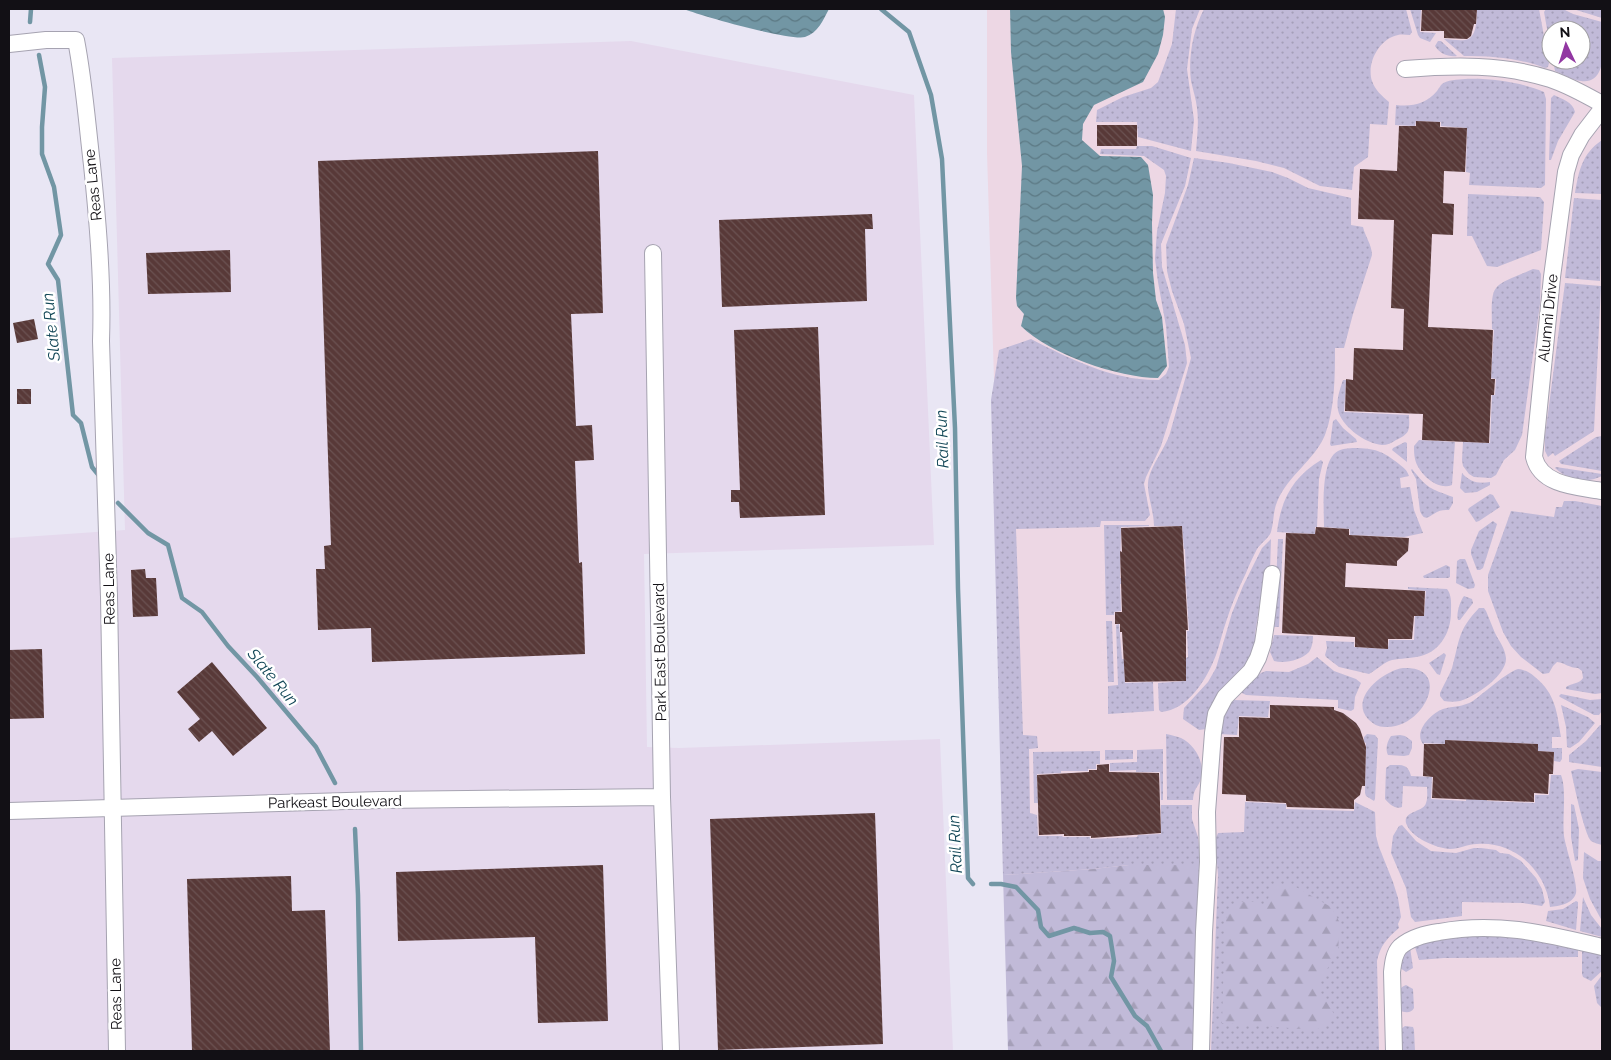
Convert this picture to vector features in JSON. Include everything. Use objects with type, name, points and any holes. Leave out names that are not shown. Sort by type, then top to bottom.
[{"type":"street","name":"Reas Lane","points":[[9,44],[46,40],[76,40],[82,70],[97,222],[102,311],[101,341],[114,807],[117,1051]]},
{"type":"street","points":[[1405,69],[1480,67],[1518,71],[1551,79],[1602,104]]},
{"type":"street","name":"Alumni Drive","points":[[1602,109],[1582,135],[1566,172],[1552,278],[1534,457],[1540,469],[1556,482],[1602,491]]},
{"type":"street","name":"Park East Boulevard","points":[[653,253],[662,797],[671,1051]]},
{"type":"street","points":[[1201,1051],[1208,862],[1207,812],[1213,732],[1216,714],[1225,697],[1251,671],[1258,658],[1263,643],[1272,574]]},
{"type":"street","name":"Parkeast Boulevard","points":[[9,811],[380,800],[662,797]]},
{"type":"street","points":[[1394,1051],[1393,965],[1400,947],[1412,939],[1422,935],[1449,930],[1478,927],[1508,928],[1552,934],[1602,947]]},
{"type":"shaded area","points":[[987,9],[1602,9],[1602,1051],[1012,1051],[1007,800],[987,153]]},
{"type":"shaded area","points":[[631,41],[914,95],[934,545],[644,554],[647,747],[679,748],[940,739],[953,1051],[9,1051],[9,538],[125,530],[112,58]]},
{"type":"green space","points":[[1176,9],[1200,9],[1192,29],[1187,69],[1194,120],[1191,151],[1138,137],[1137,122],[1096,122],[1097,110],[1123,97],[1151,88],[1158,82],[1172,44]]},
{"type":"green space","points":[[1204,9],[1406,9],[1412,32],[1410,35],[1391,37],[1380,46],[1373,59],[1371,74],[1373,84],[1389,102],[1387,125],[1370,124],[1368,157],[1354,167],[1352,190],[1320,186],[1284,168],[1256,161],[1196,151],[1198,114],[1191,81],[1190,63],[1194,35]]},
{"type":"green space","points":[[1410,9],[1421,9],[1420,32],[1436,33],[1430,42],[1420,38],[1418,35]]},
{"type":"green space","points":[[1477,9],[1539,9],[1541,20],[1541,67],[1505,58],[1464,56],[1444,39],[1469,39],[1474,32]]},
{"type":"green space","points":[[1546,9],[1563,9],[1573,14],[1602,22],[1603,50],[1597,76],[1590,80],[1581,81],[1555,70],[1591,70],[1591,20],[1545,20],[1544,12]]},
{"type":"green space","points":[[1573,9],[1602,9],[1602,18]]},
{"type":"green space","points":[[1438,41],[1441,41],[1457,56],[1450,56],[1439,51],[1435,46]]},
{"type":"green space","points":[[1465,79],[1505,81],[1544,92],[1546,99],[1545,185],[1541,188],[1469,185],[1470,173],[1466,172],[1467,128],[1441,126],[1441,122],[1416,121],[1415,126],[1395,125],[1396,105],[1418,104],[1433,95],[1443,83]]},
{"type":"green space","points":[[1554,95],[1570,103],[1575,112],[1558,141],[1551,160],[1549,160],[1551,98]]},
{"type":"green space","points":[[1602,140],[1602,194],[1575,193],[1582,163],[1595,145]]},
{"type":"green space","points":[[1137,146],[1152,146],[1191,158],[1185,186],[1161,244],[1162,267],[1185,345],[1187,363],[1161,446],[1144,484],[1150,515],[1145,521],[1101,521],[1100,527],[1016,529],[1023,735],[1037,736],[1038,748],[1029,749],[1030,813],[1037,815],[1038,836],[1090,837],[1090,839],[1161,834],[1161,805],[1192,805],[1192,819],[1198,837],[1201,865],[1129,865],[1003,875],[991,400],[999,350],[1031,339],[1077,361],[1109,373],[1126,377],[1159,380],[1166,374],[1169,367],[1166,326],[1155,259],[1157,231],[1165,193],[1166,176],[1164,170],[1144,156],[1100,154],[1101,149],[1136,149]]},
{"type":"green space","points":[[1194,158],[1272,172],[1308,188],[1351,198],[1351,225],[1363,227],[1372,255],[1344,348],[1335,348],[1333,403],[1325,435],[1314,453],[1282,492],[1277,502],[1271,532],[1257,549],[1240,585],[1216,655],[1202,683],[1180,706],[1161,712],[1159,710],[1158,683],[1186,681],[1186,658],[1188,657],[1187,631],[1189,631],[1186,583],[1184,582],[1184,576],[1186,576],[1185,549],[1182,526],[1154,526],[1148,483],[1151,471],[1170,433],[1191,358],[1184,324],[1167,271],[1166,245],[1188,185]]},
{"type":"green space","points":[[1468,194],[1540,197],[1544,202],[1541,250],[1497,267],[1487,266],[1472,236],[1467,236]]},
{"type":"green space","points":[[1574,198],[1602,200],[1600,281],[1565,278]]},
{"type":"green space","points":[[1533,269],[1539,270],[1541,274],[1540,304],[1522,435],[1515,450],[1504,460],[1496,475],[1491,478],[1474,477],[1463,466],[1463,442],[1490,443],[1492,395],[1495,395],[1496,379],[1491,378],[1494,330],[1492,329],[1493,293],[1501,283]]},
{"type":"green space","points":[[1565,283],[1601,286],[1594,431],[1555,456],[1553,453],[1548,457],[1545,451],[1545,436]]},
{"type":"green space","points":[[1343,380],[1346,380],[1344,412],[1409,415],[1409,427],[1406,434],[1391,443],[1382,445],[1362,438],[1349,428],[1338,410],[1338,398]]},
{"type":"green space","points":[[1336,419],[1357,442],[1331,446],[1333,421]]},
{"type":"green space","points":[[1602,436],[1602,471],[1561,464],[1559,461],[1596,437]]},
{"type":"green space","points":[[1419,440],[1455,442],[1452,485],[1446,486],[1434,483],[1420,470],[1414,451],[1414,446]]},
{"type":"green space","points":[[1405,442],[1407,443],[1407,462],[1392,450]]},
{"type":"green space","points":[[1358,448],[1375,450],[1384,454],[1406,471],[1409,476],[1400,478],[1401,488],[1410,487],[1414,510],[1423,533],[1404,537],[1350,535],[1350,529],[1324,527],[1324,486],[1328,464],[1332,456],[1338,451]]},
{"type":"green space","points":[[1321,460],[1323,462],[1319,479],[1315,534],[1277,532],[1285,499],[1290,490],[1303,474]]},
{"type":"green space","points":[[1556,467],[1602,474],[1602,476],[1590,480],[1571,478],[1560,472]]},
{"type":"green space","points":[[1412,469],[1430,487],[1453,497],[1453,503],[1449,510],[1438,511],[1427,518],[1422,515],[1416,479]]},
{"type":"green space","points":[[1462,473],[1471,480],[1482,483],[1490,482],[1490,485],[1477,492],[1465,493],[1460,488]]},
{"type":"green space","points":[[1490,494],[1493,495],[1500,507],[1476,522],[1468,510],[1469,508]]},
{"type":"green space","points":[[1564,501],[1602,506],[1602,693],[1595,694],[1566,689],[1566,687],[1583,678],[1582,671],[1578,668],[1557,662],[1549,673],[1543,674],[1521,657],[1511,646],[1503,632],[1488,591],[1488,575],[1511,511],[1554,517],[1556,507],[1562,507]]},
{"type":"green space","points":[[1493,521],[1497,524],[1483,568],[1477,570],[1471,550],[1479,531]]},
{"type":"green space","points":[[1104,525],[1149,525],[1121,527],[1121,611],[1114,612],[1114,615],[1106,615]]},
{"type":"green space","points":[[1271,539],[1270,573],[1260,602],[1256,638],[1251,657],[1206,729],[1199,730],[1183,719],[1184,708],[1208,682],[1216,668],[1232,613],[1243,586],[1262,548]]},
{"type":"green space","points":[[1278,539],[1283,539],[1279,627],[1274,627]]},
{"type":"green space","points":[[1465,559],[1466,561],[1475,585],[1474,588],[1468,589],[1456,583],[1457,561]]},
{"type":"green space","points":[[1446,565],[1450,567],[1450,577],[1424,578],[1423,576]]},
{"type":"green space","points":[[1408,587],[1447,589],[1449,591],[1451,612],[1449,627],[1446,635],[1437,647],[1424,655],[1389,661],[1369,674],[1339,667],[1326,657],[1326,641],[1354,642],[1354,647],[1388,649],[1389,640],[1414,640],[1415,616],[1424,616],[1426,591],[1408,589]]},
{"type":"green space","points":[[1464,596],[1472,599],[1473,603],[1458,620],[1459,608]]},
{"type":"green space","points":[[1479,608],[1484,608],[1486,611],[1503,648],[1506,658],[1505,665],[1496,678],[1474,695],[1460,701],[1444,701],[1440,693],[1452,668],[1460,636],[1467,623]]},
{"type":"green space","points":[[1106,621],[1112,621],[1114,682],[1108,682]]},
{"type":"green space","points":[[1119,624],[1125,683],[1153,682],[1154,711],[1108,714],[1108,686],[1118,685],[1116,625]]},
{"type":"green space","points":[[1274,635],[1313,636],[1312,646],[1306,655],[1297,659],[1288,662],[1274,661],[1270,652]]},
{"type":"green space","points":[[1444,653],[1446,655],[1440,675],[1437,674],[1429,663]]},
{"type":"green space","points":[[1317,657],[1334,671],[1356,679],[1361,683],[1355,697],[1354,709],[1351,711],[1338,708],[1338,700],[1246,695],[1242,693],[1242,690],[1261,673],[1266,671],[1289,672],[1308,664]]},
{"type":"green space","points":[[1403,668],[1418,670],[1427,676],[1430,686],[1428,697],[1412,718],[1399,725],[1385,727],[1376,725],[1368,719],[1363,711],[1365,694],[1386,674]]},
{"type":"green space","points":[[1518,669],[1535,677],[1542,683],[1551,697],[1557,712],[1561,737],[1552,737],[1552,748],[1562,748],[1562,759],[1560,762],[1554,761],[1554,752],[1538,751],[1538,744],[1445,740],[1445,744],[1424,743],[1424,745],[1420,735],[1424,724],[1433,715],[1443,709],[1473,701],[1502,678]]},
{"type":"green space","points":[[1561,694],[1590,700],[1602,699],[1602,711],[1599,715],[1594,715],[1560,697]]},
{"type":"green space","points":[[1233,700],[1270,701],[1268,717],[1239,716],[1237,735],[1219,734],[1224,716]]},
{"type":"green space","points":[[1561,705],[1588,717],[1595,723],[1579,742],[1570,748],[1567,747],[1566,727]]},
{"type":"green space","points":[[1602,725],[1602,767],[1569,762],[1569,755],[1586,741]]},
{"type":"green space","points":[[1166,734],[1186,741],[1198,755],[1202,772],[1193,800],[1167,800]]},
{"type":"green space","points":[[1367,734],[1375,735],[1378,739],[1374,801],[1366,796],[1365,793],[1366,743],[1364,742],[1364,737]]},
{"type":"green space","points":[[1400,735],[1412,741],[1409,755],[1388,755],[1387,748],[1391,736]]},
{"type":"green space","points":[[1163,749],[1163,800],[1161,800],[1160,772],[1136,772],[1136,770],[1110,771],[1110,763],[1137,762],[1137,750]]},
{"type":"green space","points":[[1105,750],[1133,750],[1133,759],[1105,760]]},
{"type":"green space","points":[[1100,751],[1100,764],[1096,764],[1096,769],[1037,774],[1038,803],[1034,803],[1033,752]]},
{"type":"green space","points":[[1390,765],[1406,767],[1411,776],[1432,777],[1431,799],[1466,801],[1467,792],[1487,792],[1487,801],[1535,803],[1535,795],[1549,795],[1551,775],[1561,775],[1564,788],[1564,836],[1576,888],[1576,893],[1572,900],[1565,904],[1550,907],[1542,881],[1535,870],[1526,860],[1503,847],[1491,844],[1477,844],[1450,849],[1438,847],[1418,838],[1409,828],[1406,819],[1426,803],[1427,787],[1403,786],[1402,807],[1397,808],[1393,806],[1385,799],[1386,768]]},
{"type":"green space","points":[[1578,769],[1602,772],[1602,845],[1591,841],[1585,829],[1571,771]]},
{"type":"green space","points":[[1245,802],[1286,804],[1286,809],[1354,811],[1355,802],[1375,812],[1376,836],[1398,898],[1401,917],[1398,924],[1399,928],[1385,943],[1377,961],[1379,1051],[1211,1051],[1218,875],[1215,840],[1218,833],[1244,832]]},
{"type":"green space","points":[[1571,804],[1574,805],[1579,829],[1578,860],[1575,861],[1571,837]]},
{"type":"green space","points":[[1402,825],[1416,841],[1431,851],[1456,853],[1481,848],[1509,854],[1521,861],[1536,878],[1542,889],[1545,902],[1542,906],[1523,903],[1462,902],[1462,916],[1415,922],[1411,917],[1406,888],[1391,853],[1393,836],[1399,826]]},
{"type":"green space","points":[[1584,852],[1598,861],[1602,861],[1602,921],[1590,899],[1583,878]]},
{"type":"green space","points":[[1129,865],[1201,865],[1196,1051],[1008,1051],[1003,875]]},
{"type":"green space","points":[[1280,884],[1294,886],[1331,907],[1340,923],[1338,951],[1320,981],[1319,990],[1334,1014],[1330,1021],[1316,1030],[1222,1023],[1227,913],[1238,902],[1257,902],[1262,907],[1266,907],[1271,889]]},
{"type":"green space","points":[[1583,897],[1591,915],[1602,929],[1602,937],[1580,931]]},
{"type":"green space","points":[[1576,901],[1578,905],[1576,930],[1546,921],[1548,911],[1563,909]]},
{"type":"green space","points":[[1477,935],[1532,939],[1578,949],[1578,957],[1444,958],[1419,960],[1414,944]]},
{"type":"green space","points":[[1410,947],[1413,968],[1406,972],[1400,968],[1400,956]]},
{"type":"green space","points":[[1582,950],[1602,955],[1602,971],[1591,981],[1583,977],[1582,974]]},
{"type":"green space","points":[[1602,975],[1602,1008],[1597,1003],[1594,986]]},
{"type":"green space","points":[[1406,985],[1413,989],[1414,1008],[1407,1012],[1399,1009],[1398,998],[1400,989]]},
{"type":"green space","points":[[1405,1026],[1413,1027],[1415,1051],[1401,1051],[1401,1029]]},
{"type":"water","points":[[684,9],[829,9],[820,26],[810,35],[796,37],[745,27]]},
{"type":"water","points":[[1010,9],[1163,9],[1165,17],[1163,35],[1158,54],[1143,82],[1094,105],[1083,124],[1082,140],[1100,156],[1141,157],[1148,165],[1153,195],[1153,273],[1156,300],[1162,317],[1167,366],[1158,378],[1124,374],[1066,355],[1033,336],[1021,326],[1024,314],[1017,306],[1016,298],[1022,166],[1011,52]]},
{"type":"building","points":[[1422,9],[1477,9],[1476,24],[1474,24],[1471,36],[1467,39],[1444,38],[1444,31],[1421,31]]},
{"type":"building","points":[[1416,121],[1440,122],[1440,127],[1467,128],[1465,172],[1444,171],[1443,203],[1454,204],[1453,235],[1432,234],[1428,327],[1493,330],[1491,379],[1495,379],[1494,395],[1491,395],[1489,443],[1422,440],[1423,414],[1345,411],[1346,379],[1353,380],[1354,348],[1403,350],[1404,309],[1391,308],[1394,220],[1358,219],[1360,169],[1397,171],[1399,126],[1416,126]]},
{"type":"building","points":[[1097,125],[1137,125],[1137,146],[1097,146]]},
{"type":"building","points":[[598,151],[603,313],[571,314],[576,426],[592,425],[594,460],[575,461],[579,563],[582,562],[585,654],[372,662],[371,628],[318,630],[316,569],[325,569],[324,546],[331,545],[318,161]]},
{"type":"building","points":[[872,214],[873,229],[865,229],[867,301],[722,307],[719,220]]},
{"type":"building","points":[[230,250],[231,292],[148,294],[146,253]]},
{"type":"building","points":[[34,319],[38,339],[17,343],[13,323]]},
{"type":"building","points":[[818,327],[825,515],[740,518],[739,502],[731,502],[731,490],[740,490],[734,330]]},
{"type":"building","points":[[17,389],[31,389],[31,404],[17,404]]},
{"type":"building","points":[[1182,526],[1188,630],[1186,630],[1186,681],[1125,682],[1122,632],[1120,632],[1120,624],[1115,624],[1115,612],[1122,612],[1121,528]]},
{"type":"building","points":[[1316,527],[1349,529],[1349,535],[1409,538],[1408,551],[1397,561],[1397,566],[1346,563],[1345,587],[1425,591],[1424,616],[1414,616],[1412,639],[1388,639],[1388,649],[1355,647],[1355,637],[1282,633],[1286,533],[1315,534]]},
{"type":"building","points":[[145,569],[146,578],[156,578],[158,616],[133,617],[131,570]]},
{"type":"building","points":[[42,649],[44,718],[9,719],[9,650]]},
{"type":"building","points":[[212,662],[267,728],[233,756],[212,731],[199,742],[188,729],[200,719],[177,692]]},
{"type":"building","points":[[1270,705],[1334,707],[1334,710],[1343,713],[1356,723],[1366,747],[1365,786],[1362,786],[1360,795],[1354,800],[1354,809],[1287,807],[1286,803],[1246,801],[1246,795],[1222,794],[1224,737],[1239,737],[1239,717],[1270,718]]},
{"type":"building","points":[[1445,740],[1538,744],[1538,751],[1554,752],[1553,774],[1549,774],[1548,794],[1534,793],[1534,802],[1432,798],[1433,777],[1423,776],[1424,744],[1445,744]]},
{"type":"building","points":[[1109,764],[1109,772],[1159,773],[1161,833],[1091,838],[1091,836],[1064,836],[1064,834],[1039,835],[1037,775],[1089,772],[1089,770],[1097,770],[1097,765]]},
{"type":"building","points":[[875,813],[883,1044],[718,1050],[710,819]]},
{"type":"building","points":[[603,865],[608,1021],[538,1023],[535,937],[398,941],[396,872]]},
{"type":"building","points":[[291,876],[292,911],[325,910],[330,1051],[192,1051],[187,879]]},
{"type":"waterway","name":"Slate Run","points":[[30,22],[31,9]]},
{"type":"waterway","name":"Rail Run","points":[[881,9],[909,32],[931,95],[942,159],[955,428],[958,589],[968,878],[973,884]]},
{"type":"waterway","name":"Slate Run","points":[[39,55],[45,87],[42,154],[54,187],[61,235],[48,264],[58,280],[73,415],[81,423],[92,467],[101,478]]},
{"type":"waterway","name":"Slate Run","points":[[118,503],[148,533],[168,545],[182,598],[202,612],[228,646],[257,677],[316,747],[335,783]]},
{"type":"waterway","name":"Slate Run","points":[[355,829],[361,1051]]},
{"type":"waterway","name":"Rail Run","points":[[991,884],[1016,887],[1038,910],[1041,927],[1049,936],[1074,928],[1090,933],[1103,932],[1110,936],[1114,961],[1111,977],[1135,1016],[1147,1026],[1161,1051]]}]
